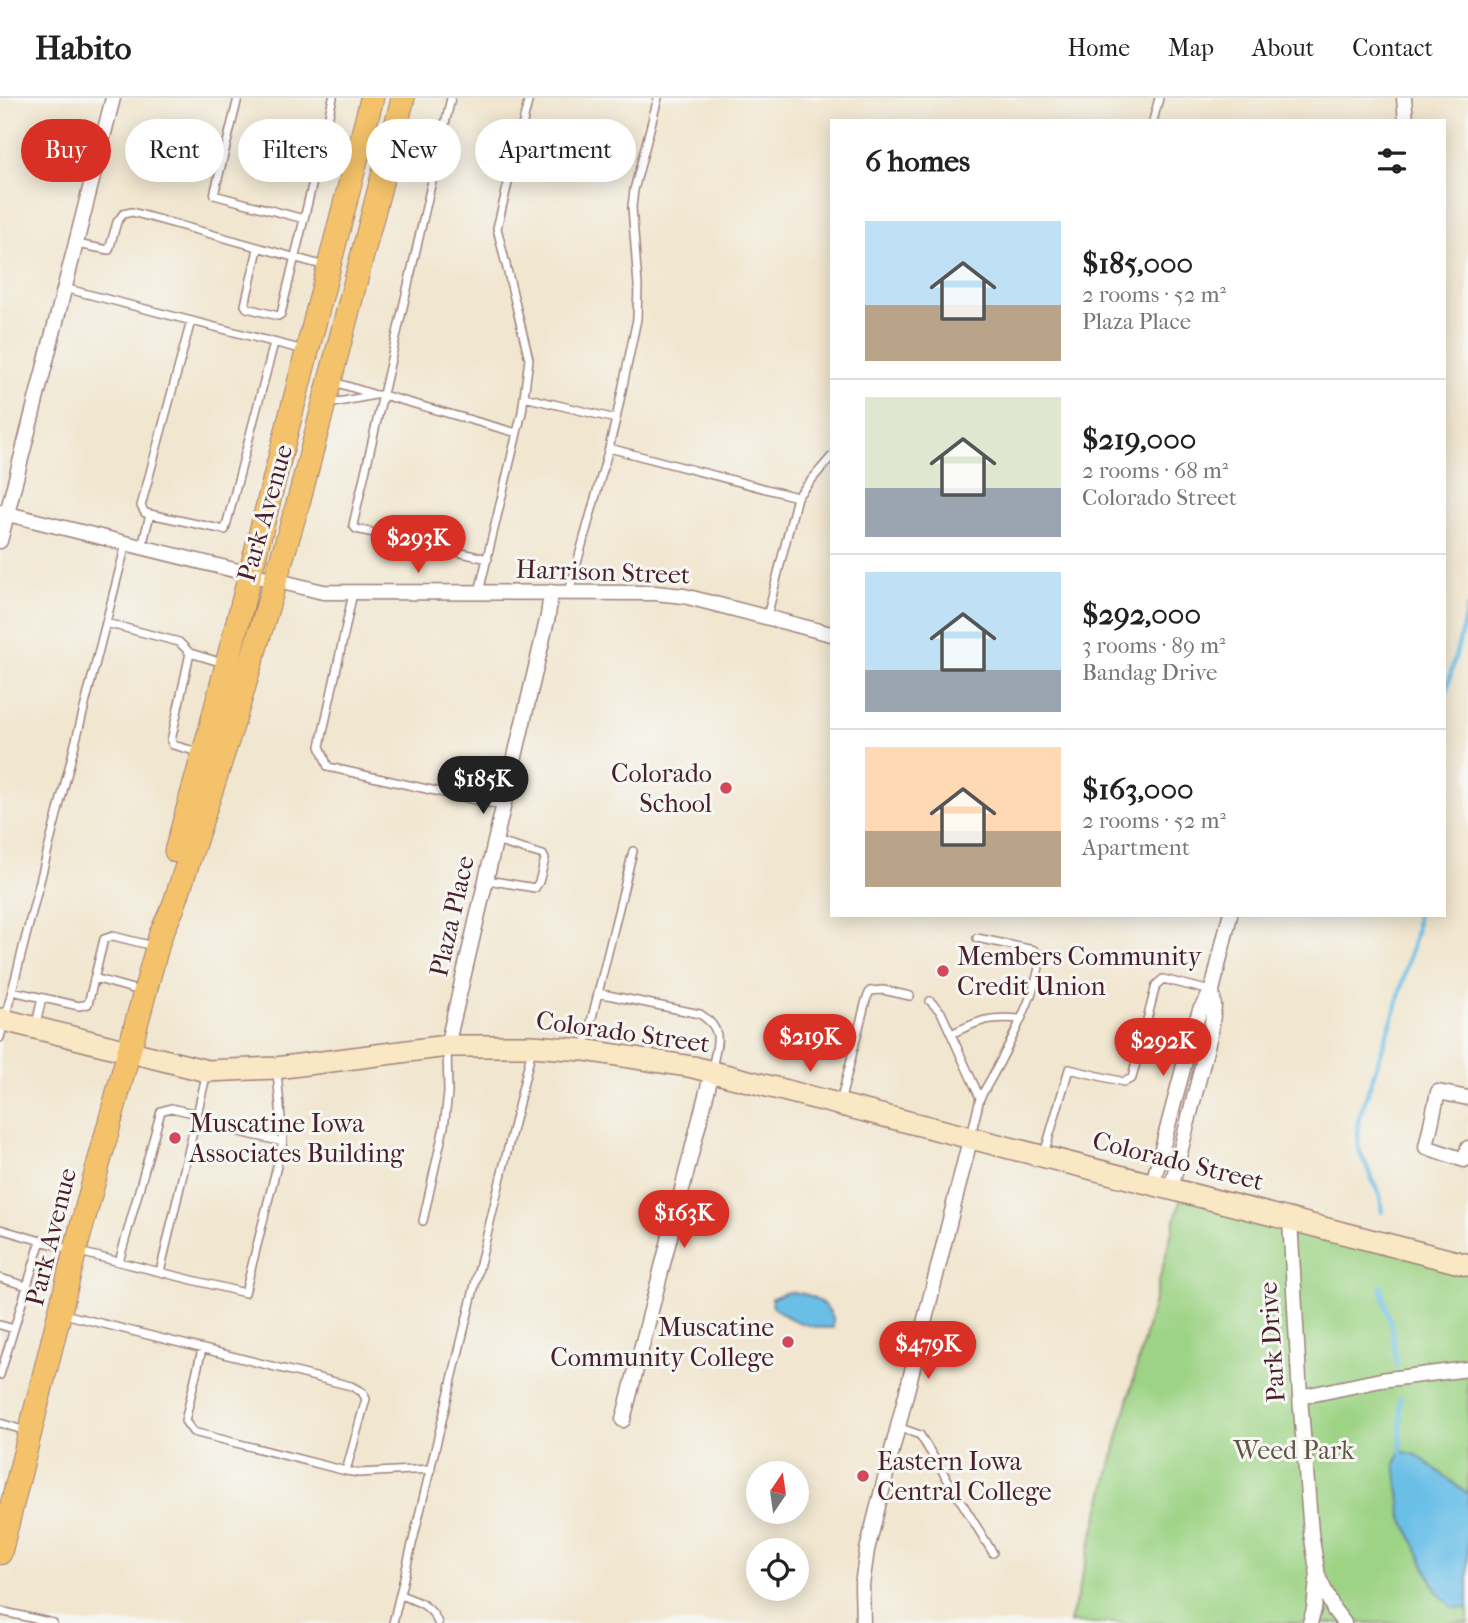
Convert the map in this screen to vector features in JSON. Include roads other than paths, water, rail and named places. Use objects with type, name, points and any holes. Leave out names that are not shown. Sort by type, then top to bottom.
[{"type":"main road","name":"Park Avenue","points":[[213,756],[228,664],[307,351],[329,267],[384,101]]},
{"type":"main road","name":"Park Avenue","points":[[0,1553],[3,1527],[158,942],[174,905],[213,756],[276,580],[324,405],[384,101]]},
{"type":"street","points":[[0,541],[4,512],[113,98]]},
{"type":"street","points":[[1404,98],[1406,119]]},
{"type":"street","name":"Harrison Street","points":[[4,512],[323,592],[655,593],[684,596],[830,634]]},
{"type":"street","name":"Plaza Place","points":[[447,1046],[548,615],[551,592]]},
{"type":"street","points":[[1162,1186],[1211,1031],[1214,1006],[1212,991],[1230,917]]},
{"type":"street","name":"Colorado Street","points":[[2,1026],[35,1028],[207,1071],[276,1068],[447,1046],[532,1046],[584,1050],[712,1072],[1468,1265]]},
{"type":"street","points":[[623,1420],[712,1072]]},
{"type":"street","points":[[1468,1098],[1438,1092],[1426,1147],[1464,1160],[1468,1148]]},
{"type":"street","points":[[863,1623],[863,1566],[971,1136]]},
{"type":"street","name":"Park Drive","points":[[1290,1219],[1311,1533],[1318,1576],[1334,1610],[1344,1623]]},
{"type":"street","points":[[1300,1397],[1381,1380],[1468,1368]]},
{"type":"street","points":[[1310,1623],[1318,1576]]},
{"type":"lane","points":[[238,98],[214,195],[304,219]]},
{"type":"lane","points":[[258,249],[245,307],[278,316],[281,314],[333,98]]},
{"type":"lane","points":[[451,98],[379,395],[354,527],[488,559]]},
{"type":"lane","points":[[479,592],[517,432],[529,359],[497,228],[529,98]]},
{"type":"lane","points":[[569,592],[616,419],[637,319],[638,285],[632,207],[658,98]]},
{"type":"lane","points":[[1154,119],[1159,98]]},
{"type":"lane","points":[[76,244],[109,250],[117,222],[123,214],[132,212],[329,267]]},
{"type":"lane","points":[[64,288],[307,351]]},
{"type":"lane","points":[[191,321],[141,506],[141,510],[150,514],[225,530],[274,342]]},
{"type":"lane","points":[[330,381],[517,432]]},
{"type":"lane","points":[[324,405],[379,395]]},
{"type":"lane","points":[[524,397],[616,419]]},
{"type":"lane","points":[[609,447],[797,497]]},
{"type":"lane","points":[[766,617],[797,497],[830,458]]},
{"type":"lane","points":[[142,547],[150,514]]},
{"type":"lane","points":[[2,1026],[126,543]]},
{"type":"lane","points":[[353,592],[320,746],[328,766],[503,806]]},
{"type":"lane","points":[[106,623],[179,642],[190,653],[228,664]]},
{"type":"lane","points":[[190,653],[171,741],[173,745],[213,756]]},
{"type":"lane","points":[[486,880],[535,888],[545,859],[542,855],[495,841]]},
{"type":"lane","points":[[584,1050],[633,851]]},
{"type":"lane","points":[[12,990],[79,1006],[88,1004],[104,939],[113,936],[158,942]]},
{"type":"lane","points":[[971,1136],[980,1098],[1002,1060],[1040,964],[1040,955],[1034,950],[977,938]]},
{"type":"lane","points":[[94,978],[145,992]]},
{"type":"lane","points":[[1044,1155],[1069,1069],[1124,1082],[1132,1079],[1159,981],[1163,979],[1212,991]]},
{"type":"lane","points":[[839,1103],[870,991],[883,990],[910,996]]},
{"type":"lane","points":[[598,993],[701,1014],[716,1028],[718,1038],[712,1072]]},
{"type":"lane","points":[[35,1028],[42,998]]},
{"type":"lane","points":[[930,1001],[941,1012],[980,1098]]},
{"type":"lane","points":[[951,1034],[980,1020],[997,1017],[1020,1019]]},
{"type":"lane","points":[[424,1221],[447,1106],[447,1046]]},
{"type":"lane","points":[[393,1623],[532,1046]]},
{"type":"lane","points":[[0,1229],[75,1251],[245,1293],[283,1142],[276,1068]]},
{"type":"lane","points":[[160,1272],[207,1071]]},
{"type":"lane","points":[[120,1262],[161,1111],[171,1108],[196,1118],[283,1142]]},
{"type":"lane","points":[[0,1376],[41,1240]]},
{"type":"lane","points":[[0,1278],[27,1286]]},
{"type":"lane","points":[[60,1313],[351,1386],[362,1392],[366,1399],[346,1471]]},
{"type":"lane","points":[[0,1325],[14,1329]]},
{"type":"lane","points":[[202,1349],[185,1421],[193,1432],[346,1471],[359,1473],[431,1469]]},
{"type":"lane","points":[[0,1423],[30,1432]]},
{"type":"lane","points":[[898,1427],[920,1435],[993,1553]]},
{"type":"lane","points":[[400,1595],[422,1603],[433,1611],[438,1623]]},
{"type":"lane","points":[[0,1611],[53,1623]]},
{"type":"water","points":[[788,1292],[808,1295],[825,1306],[833,1318],[833,1328],[801,1323],[778,1311],[772,1305],[772,1298]]},
{"type":"water","points":[[1401,1451],[1417,1455],[1468,1494],[1468,1608],[1453,1608],[1437,1592],[1402,1516],[1395,1464]]},
{"type":"waterway","points":[[1446,692],[1468,607]]},
{"type":"waterway","points":[[1382,1212],[1380,1196],[1358,1148],[1358,1121],[1395,1011],[1416,931],[1417,917]]},
{"type":"waterway","points":[[1381,1286],[1397,1366]]},
{"type":"waterway","points":[[1400,1398],[1401,1451]]},
{"type":"place","name":"Colorado School","points":[[726,788]]},
{"type":"place","name":"Members Community Credit Union","points":[[943,971]]},
{"type":"place","name":"Muscatine Iowa Associates Building","points":[[175,1138]]},
{"type":"place","name":"Muscatine Community College","points":[[788,1342]]},
{"type":"place","name":"Eastern Iowa Central College","points":[[863,1476]]},
{"type":"park label","name":"Weed Park","points":[[1294,1450]]}]
